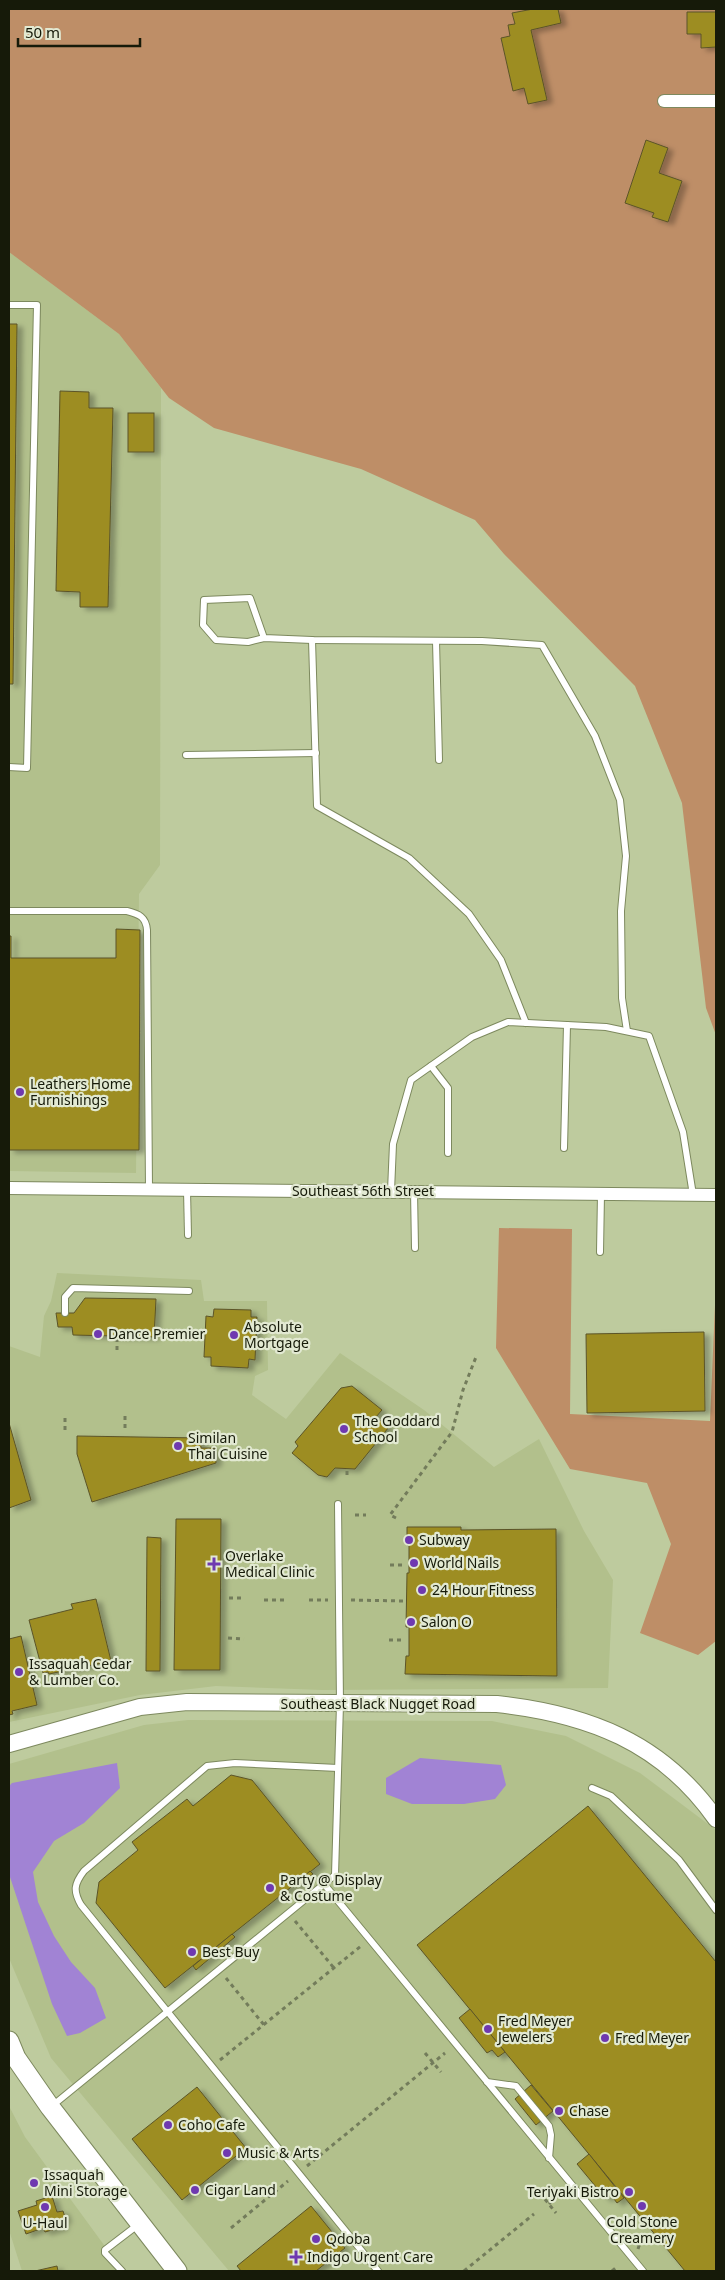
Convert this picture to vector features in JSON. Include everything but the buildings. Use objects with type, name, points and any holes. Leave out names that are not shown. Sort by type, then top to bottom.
[{"type":"main road","points":[[9,2041],[16,2058],[50,2107],[177,2271]]},
{"type":"street","points":[[664,101],[716,101]]},
{"type":"street","name":"Southeast 56th Street","points":[[9,1188],[716,1195]]},
{"type":"street","name":"Southeast Black Nugget Road","points":[[9,1744],[140,1707],[162,1704],[211,1702],[497,1704],[555,1713],[618,1733],[655,1755],[693,1789],[716,1819]]},
{"type":"lane","points":[[9,305],[37,305],[27,768],[9,767]]},
{"type":"lane","points":[[264,638],[250,598],[204,600],[203,625],[216,640],[248,642],[264,638],[482,641],[542,646],[595,736],[620,800],[626,856],[621,911],[622,998],[627,1031]]},
{"type":"lane","points":[[312,640],[317,806],[409,858],[469,914],[501,960],[526,1023]]},
{"type":"lane","points":[[436,641],[439,760]]},
{"type":"lane","points":[[186,755],[316,753]]},
{"type":"lane","points":[[9,911],[127,912],[143,918],[148,930],[149,1190]]},
{"type":"lane","points":[[391,1191],[393,1144],[411,1080],[472,1037],[508,1022],[606,1026],[648,1036],[684,1132],[693,1195]]},
{"type":"lane","points":[[564,1148],[567,1025]]},
{"type":"lane","points":[[431,1066],[448,1088],[448,1153]]},
{"type":"lane","points":[[188,1190],[188,1235]]},
{"type":"lane","points":[[414,1191],[415,1248]]},
{"type":"lane","points":[[600,1252],[601,1194]]},
{"type":"lane","points":[[65,1314],[65,1297],[73,1288],[189,1291]]},
{"type":"lane","points":[[50,2107],[220,1970],[335,1874],[340,1704],[338,1504]]},
{"type":"lane","points":[[338,1768],[235,1763],[207,1766],[84,1871],[76,1881],[75,1895],[80,1906],[378,2271]]},
{"type":"lane","points":[[592,1788],[611,1796],[679,1860],[716,1910]]},
{"type":"lane","points":[[324,1884],[643,2271]]},
{"type":"lane","points":[[487,2082],[516,2086],[549,2126],[551,2135],[549,2158]]},
{"type":"lane","points":[[122,2271],[105,2253],[105,2250],[140,2223]]},
{"type":"path","points":[[117,1338],[117,1353]]},
{"type":"path","points":[[396,1518],[390,1515],[452,1432],[476,1357]]},
{"type":"path","points":[[65,1416],[65,1430]]},
{"type":"path","points":[[125,1416],[125,1431]]},
{"type":"path","points":[[347,1468],[347,1475]]},
{"type":"path","points":[[355,1515],[366,1515]]},
{"type":"path","points":[[390,1564],[404,1564]]},
{"type":"path","points":[[229,1574],[244,1574]]},
{"type":"path","points":[[229,1598],[244,1598]]},
{"type":"path","points":[[264,1600],[288,1600]]},
{"type":"path","points":[[309,1600],[328,1600]]},
{"type":"path","points":[[351,1600],[404,1601]]},
{"type":"path","points":[[228,1638],[244,1639]]},
{"type":"path","points":[[389,1640],[404,1640]]},
{"type":"path","points":[[289,1913],[334,1968]]},
{"type":"path","points":[[212,2067],[369,1939]]},
{"type":"path","points":[[220,1970],[264,2025]]},
{"type":"path","points":[[425,2053],[441,2072]]},
{"type":"path","points":[[307,2166],[445,2053]]},
{"type":"path","points":[[231,2228],[288,2181]]},
{"type":"path","points":[[540,2193],[556,2213]]},
{"type":"path","points":[[549,2204],[557,2196]]},
{"type":"path","points":[[464,2271],[534,2214]]},
{"type":"path","points":[[637,2252],[643,2234]]},
{"type":"path","points":[[612,2271],[618,2266]]},
{"type":"shaded area","points":[[9,9],[716,9],[716,1035],[706,1008],[682,803],[635,686],[504,554],[475,520],[361,469],[214,428],[169,398],[119,334],[9,252]]},
{"type":"shaded area","points":[[9,252],[119,334],[161,388],[160,865],[139,894],[136,1173],[9,1171]]},
{"type":"shaded area","points":[[499,1228],[572,1229],[570,1414],[710,1421],[716,1282],[716,1641],[698,1655],[640,1633],[671,1544],[647,1483],[570,1469],[496,1348]]},
{"type":"shaded area","points":[[57,1273],[201,1280],[204,1301],[267,1301],[268,1370],[255,1376],[252,1395],[286,1419],[340,1353],[424,1410],[494,1467],[539,1439],[584,1531],[613,1580],[608,1688],[322,1690],[216,1686],[140,1695],[9,1722],[9,1346],[40,1357],[44,1316],[51,1301]]},
{"type":"shaded area","points":[[188,1720],[492,1721],[566,1736],[640,1773],[716,1830],[716,2271],[229,2271],[51,2058],[9,1958],[9,1764],[144,1725]]},
{"type":"shaded area","points":[[420,1758],[501,1765],[506,1785],[495,1799],[464,1804],[412,1804],[386,1794],[386,1778]]},
{"type":"shaded area","points":[[117,1763],[120,1788],[84,1823],[54,1841],[33,1872],[38,1902],[54,1936],[71,1962],[95,1988],[106,2018],[80,2033],[67,2036],[52,2004],[9,1874],[9,1786],[12,1783]]},
{"type":"shaded area","name":"Issaquah Mini Storage","points":[[9,2106],[25,2137],[123,2271],[22,2271],[9,2230]]},
{"type":"place","name":"Leathers Home Furnishings","points":[[20,1092]]},
{"type":"place","name":"Dance Premier","points":[[98,1334]]},
{"type":"place","name":"Absolute Mortgage","points":[[234,1335]]},
{"type":"place","name":"The Goddard School","points":[[344,1429]]},
{"type":"place","name":"Similan Thai Cuisine","points":[[178,1446]]},
{"type":"place","name":"Subway","points":[[409,1540]]},
{"type":"place","name":"World Nails","points":[[414,1563]]},
{"type":"place","name":"Overlake Medical Clinic","points":[[214,1564]]},
{"type":"place","name":"24 Hour Fitness","points":[[422,1590]]},
{"type":"place","name":"Salon O","points":[[411,1622]]},
{"type":"place","name":"Issaquah Cedar & Lumber Co.","points":[[19,1672]]},
{"type":"place","name":"Party @ Display & Costume","points":[[270,1888]]},
{"type":"place","name":"Best Buy","points":[[192,1952]]},
{"type":"place","name":"Fred Meyer Jewelers","points":[[488,2029]]},
{"type":"place","name":"Fred Meyer","points":[[605,2038]]},
{"type":"place","name":"Chase","points":[[559,2111]]},
{"type":"place","name":"Coho Cafe","points":[[168,2125]]},
{"type":"place","name":"Music & Arts","points":[[227,2153]]},
{"type":"place","name":"Issaquah Mini Storage","points":[[34,2183]]},
{"type":"place","name":"Cigar Land","points":[[195,2190]]},
{"type":"place","name":"Teriyaki Bistro","points":[[629,2192]]},
{"type":"place","name":"Cold Stone Creamery","points":[[642,2206]]},
{"type":"place","name":"U-Haul","points":[[45,2207]]},
{"type":"place","name":"Qdoba","points":[[316,2239]]},
{"type":"place","name":"Indigo Urgent Care","points":[[296,2257]]}]
